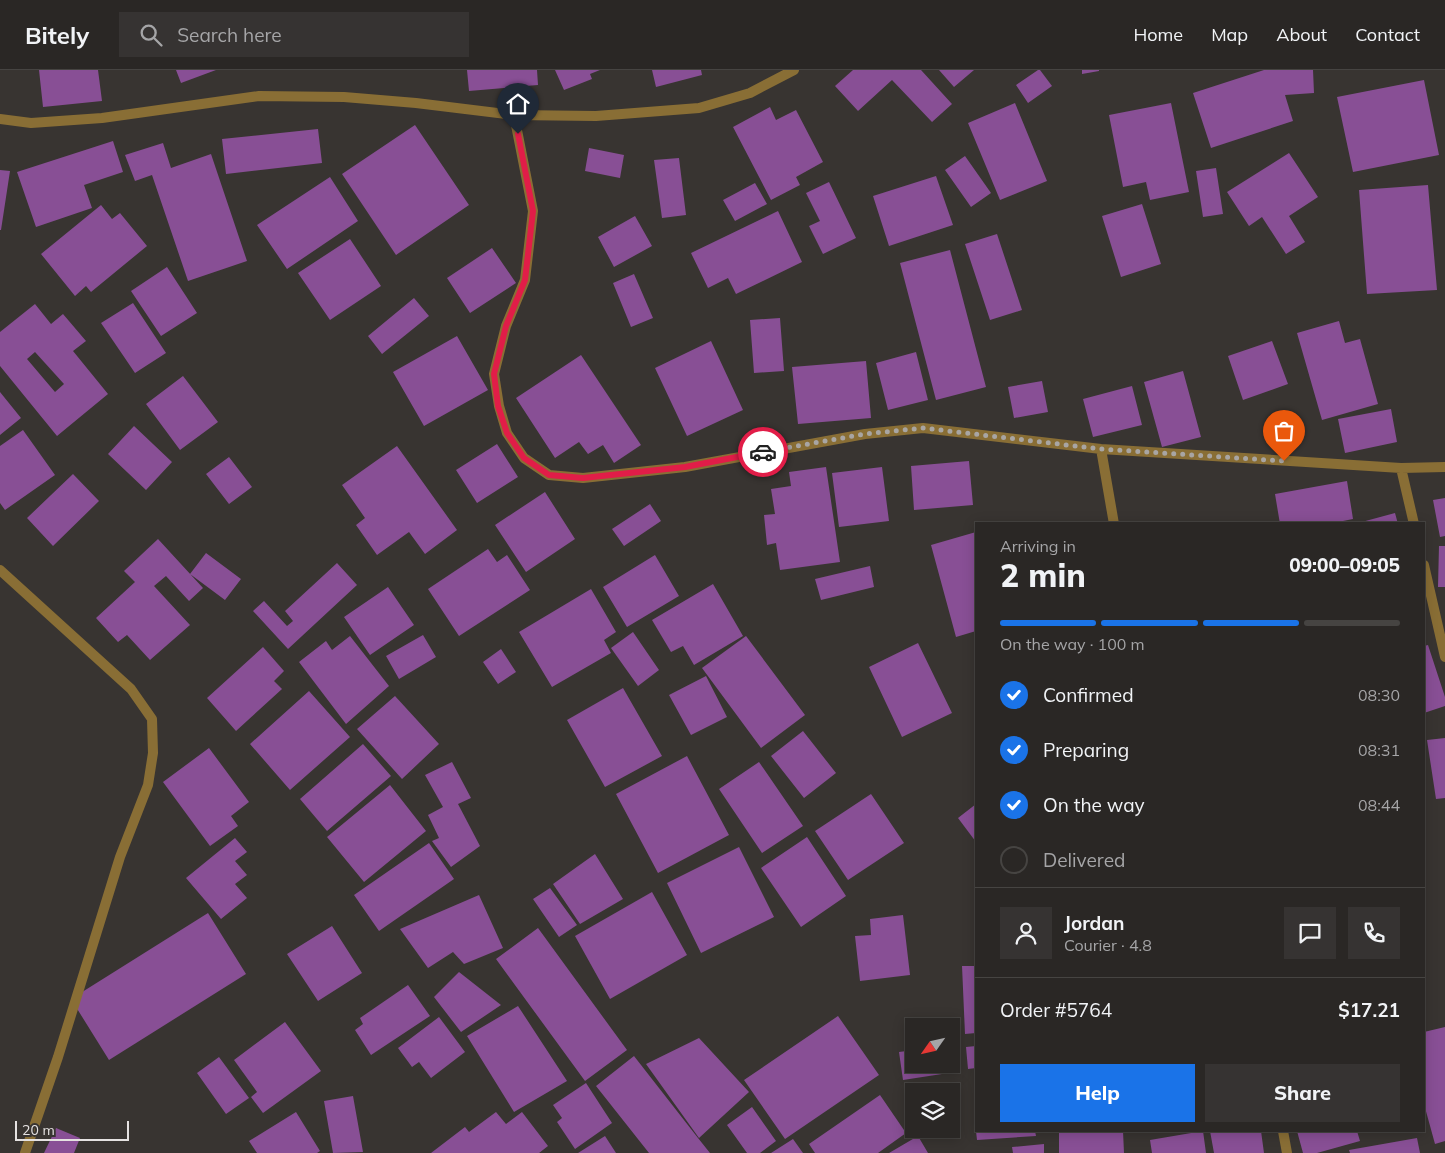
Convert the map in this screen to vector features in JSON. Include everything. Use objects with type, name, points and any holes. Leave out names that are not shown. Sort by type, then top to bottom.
[{"type":"street","points":[[0,119],[31,123],[102,118],[259,96],[344,97],[416,103],[514,115],[596,116],[700,108],[750,93],[794,70]]},
{"type":"street","points":[[514,115],[533,211],[525,280],[506,326],[494,374],[498,406],[507,433],[524,458],[549,475],[583,478],[676,468],[865,434],[923,428],[1101,449],[1401,468],[1445,467]]},
{"type":"street","points":[[1101,449],[1114,522]]},
{"type":"street","points":[[1401,468],[1414,522]]},
{"type":"street","points":[[1425,569],[1445,657]]},
{"type":"street","points":[[0,570],[131,689],[152,719],[154,753],[148,786],[120,857],[26,1153]]},
{"type":"street","points":[[1283,1132],[1286,1153]]},
{"type":"building","points":[[39,70],[98,70],[102,101],[43,107]]},
{"type":"building","points":[[176,70],[216,70],[181,83]]},
{"type":"building","points":[[467,70],[537,70],[538,85],[469,91]]},
{"type":"building","points":[[555,70],[600,70],[590,74],[592,79],[564,90]]},
{"type":"building","points":[[652,70],[701,70],[702,75],[656,87]]},
{"type":"building","points":[[853,70],[921,70],[952,104],[932,122],[892,80],[858,111],[835,86]]},
{"type":"building","points":[[939,70],[974,70],[954,87]]},
{"type":"building","points":[[1040,70],[1052,86],[1028,103],[1016,85]]},
{"type":"building","points":[[1082,70],[1099,70],[1099,71],[1082,74]]},
{"type":"building","points":[[1264,70],[1313,70],[1314,93],[1285,95],[1293,121],[1211,148],[1193,93]]},
{"type":"building","points":[[1424,80],[1439,155],[1353,172],[1337,97]]},
{"type":"building","points":[[1015,103],[1047,181],[1000,200],[968,123]]},
{"type":"building","points":[[1171,103],[1189,192],[1150,200],[1146,182],[1123,187],[1109,115]]},
{"type":"building","points":[[770,107],[776,120],[796,110],[823,162],[796,177],[800,185],[771,200],[733,127]]},
{"type":"building","points":[[415,125],[469,205],[396,255],[342,174]]},
{"type":"building","points":[[318,129],[322,163],[226,174],[222,139]]},
{"type":"building","points":[[113,141],[123,172],[84,185],[92,208],[36,227],[17,172]]},
{"type":"building","points":[[163,143],[171,168],[211,154],[247,261],[188,281],[152,175],[135,181],[125,155]]},
{"type":"building","points":[[589,148],[624,155],[620,178],[585,171]]},
{"type":"building","points":[[1289,153],[1318,197],[1289,216],[1305,242],[1286,254],[1262,217],[1249,226],[1227,192]]},
{"type":"building","points":[[965,156],[991,193],[971,207],[945,170]]},
{"type":"building","points":[[679,158],[686,215],[662,218],[654,160]]},
{"type":"building","points":[[1216,168],[1223,214],[1203,217],[1196,171]]},
{"type":"building","points":[[0,170],[10,171],[1,230],[0,230]]},
{"type":"building","points":[[936,176],[953,225],[889,246],[873,196]]},
{"type":"building","points":[[330,177],[358,221],[287,269],[257,225]]},
{"type":"building","points":[[829,182],[856,238],[823,254],[809,226],[820,221],[806,193]]},
{"type":"building","points":[[755,183],[767,204],[735,221],[723,200]]},
{"type":"building","points":[[1428,185],[1437,290],[1367,294],[1359,190]]},
{"type":"building","points":[[1142,204],[1161,264],[1121,277],[1102,216]]},
{"type":"building","points":[[101,205],[112,219],[120,213],[147,246],[91,292],[86,286],[75,296],[41,254]]},
{"type":"building","points":[[778,211],[802,262],[736,294],[728,278],[708,288],[691,253]]},
{"type":"building","points":[[635,216],[652,246],[614,267],[598,237]]},
{"type":"building","points":[[997,234],[1022,310],[990,320],[965,244]]},
{"type":"building","points":[[350,239],[381,286],[330,320],[298,273]]},
{"type":"building","points":[[492,248],[516,283],[470,313],[447,278]]},
{"type":"building","points":[[950,250],[986,387],[936,400],[900,263]]},
{"type":"building","points":[[167,267],[197,313],[161,336],[131,291]]},
{"type":"building","points":[[634,274],[653,318],[631,327],[613,283]]},
{"type":"building","points":[[414,298],[429,316],[382,354],[368,336]]},
{"type":"building","points":[[133,303],[166,353],[135,373],[101,323]]},
{"type":"building","points":[[35,304],[51,324],[63,314],[86,341],[73,351],[108,394],[57,436],[0,366],[0,332]],"holes":[[[35,352],[64,384],[55,392],[27,359]]]},
{"type":"building","points":[[780,318],[784,371],[754,373],[750,320]]},
{"type":"building","points":[[1339,321],[1345,343],[1360,339],[1378,404],[1322,420],[1297,333]]},
{"type":"building","points":[[457,336],[488,390],[424,426],[393,372]]},
{"type":"building","points":[[711,341],[743,410],[687,436],[655,368]]},
{"type":"building","points":[[1272,341],[1288,384],[1243,400],[1228,356]]},
{"type":"building","points":[[916,352],[928,400],[888,410],[876,363]]},
{"type":"building","points":[[581,355],[641,445],[614,463],[603,445],[588,454],[579,442],[555,458],[516,398]]},
{"type":"building","points":[[866,361],[871,418],[798,424],[792,367]]},
{"type":"building","points":[[1183,371],[1201,437],[1162,447],[1144,382]]},
{"type":"building","points":[[183,376],[218,422],[180,450],[146,404]]},
{"type":"building","points":[[1042,381],[1048,412],[1014,418],[1008,387]]},
{"type":"building","points":[[1132,386],[1142,425],[1093,437],[1083,399]]},
{"type":"building","points":[[0,392],[21,418],[0,435]]},
{"type":"building","points":[[1391,409],[1397,442],[1345,453],[1338,419]]},
{"type":"building","points":[[134,426],[172,462],[146,490],[108,454]]},
{"type":"building","points":[[23,430],[55,475],[5,510],[0,503],[0,446]]},
{"type":"building","points":[[497,444],[518,477],[477,503],[456,470]]},
{"type":"building","points":[[397,446],[457,530],[425,554],[409,532],[377,555],[356,525],[365,518],[342,485]]},
{"type":"building","points":[[229,457],[252,487],[229,504],[206,474]]},
{"type":"building","points":[[969,461],[973,505],[914,510],[911,466]]},
{"type":"building","points":[[826,467],[840,562],[780,570],[776,543],[767,545],[764,515],[775,514],[771,489],[791,486],[789,472]]},
{"type":"building","points":[[882,467],[889,521],[839,527],[832,473]]},
{"type":"building","points":[[73,474],[99,501],[53,546],[27,518]]},
{"type":"building","points":[[1347,481],[1353,519],[1338,522],[1280,522],[1275,494]]},
{"type":"building","points":[[545,492],[575,539],[526,572],[495,525]]},
{"type":"building","points":[[1445,498],[1445,536],[1440,537],[1433,500]]},
{"type":"building","points":[[650,504],[661,521],[624,546],[612,529]]},
{"type":"building","points":[[1395,513],[1397,522],[1362,522]]},
{"type":"building","points":[[975,532],[975,631],[956,637],[931,545]]},
{"type":"building","points":[[158,539],[203,588],[189,601],[166,576],[154,586],[190,625],[150,660],[127,635],[118,642],[96,618],[135,582],[124,571]]},
{"type":"building","points":[[1439,546],[1445,546],[1445,587],[1438,587]]},
{"type":"building","points":[[488,549],[497,562],[507,555],[530,590],[459,636],[428,589]]},
{"type":"building","points":[[206,553],[241,579],[225,600],[190,574]]},
{"type":"building","points":[[655,555],[679,596],[627,627],[603,587]]},
{"type":"building","points":[[337,563],[357,585],[288,649],[253,611],[264,601],[287,626],[293,621],[285,611]]},
{"type":"building","points":[[870,566],[874,587],[821,600],[815,579]]},
{"type":"building","points":[[713,584],[743,636],[694,665],[683,646],[671,652],[652,620]]},
{"type":"building","points":[[388,587],[414,625],[370,655],[344,617]]},
{"type":"building","points":[[591,589],[616,632],[604,640],[611,653],[552,687],[519,632]]},
{"type":"building","points":[[633,632],[659,670],[638,686],[611,648]]},
{"type":"building","points":[[423,635],[436,657],[399,679],[386,656]]},
{"type":"building","points":[[350,636],[389,686],[346,724],[299,662],[326,641],[332,650]]},
{"type":"building","points":[[746,636],[805,715],[761,748],[702,668]]},
{"type":"building","points":[[918,643],[952,713],[902,737],[869,667]]},
{"type":"building","points":[[1428,645],[1445,697],[1445,706],[1425,713],[1425,646]]},
{"type":"building","points":[[263,647],[284,671],[274,681],[282,689],[236,731],[207,698]]},
{"type":"building","points":[[501,649],[516,672],[498,684],[483,662]]},
{"type":"building","points":[[706,676],[727,717],[691,735],[669,695]]},
{"type":"building","points":[[623,688],[662,756],[605,787],[567,720]]},
{"type":"building","points":[[309,691],[350,737],[290,790],[250,744]]},
{"type":"building","points":[[395,696],[439,744],[402,779],[357,729]]},
{"type":"building","points":[[803,731],[836,773],[804,798],[771,756]]},
{"type":"building","points":[[1445,738],[1445,798],[1436,799],[1427,740]]},
{"type":"building","points":[[363,744],[391,776],[327,831],[300,799]]},
{"type":"building","points":[[209,748],[249,802],[231,816],[238,826],[210,846],[163,782]]},
{"type":"building","points":[[687,756],[729,835],[658,873],[616,794]]},
{"type":"building","points":[[452,762],[471,798],[458,804],[480,846],[451,867],[432,841],[439,838],[428,815],[443,807],[425,775]]},
{"type":"building","points":[[759,762],[803,826],[762,853],[719,789]]},
{"type":"building","points":[[390,785],[426,831],[364,882],[327,837]]},
{"type":"building","points":[[871,794],[904,843],[848,880],[815,831]]},
{"type":"building","points":[[975,805],[975,841],[958,818]]},
{"type":"building","points":[[807,837],[846,896],[801,927],[761,868]]},
{"type":"building","points":[[235,838],[247,852],[235,861],[247,875],[235,884],[247,898],[221,919],[186,878]]},
{"type":"building","points":[[429,843],[454,879],[379,931],[354,895]]},
{"type":"building","points":[[739,847],[774,917],[701,953],[667,883]]},
{"type":"building","points":[[595,854],[623,899],[580,924],[553,884]]},
{"type":"building","points":[[550,888],[577,925],[559,937],[533,899]]},
{"type":"building","points":[[652,892],[687,955],[610,999],[575,936]]},
{"type":"building","points":[[479,895],[503,948],[464,964],[453,952],[428,968],[400,929]]},
{"type":"building","points":[[208,913],[246,974],[109,1060],[71,999]]},
{"type":"building","points":[[903,915],[910,975],[860,981],[855,936],[871,935],[870,919]]},
{"type":"building","points":[[332,926],[362,973],[318,1001],[287,954]]},
{"type":"building","points":[[538,928],[627,1050],[585,1081],[496,959]]},
{"type":"building","points":[[962,966],[975,966],[975,1033],[965,1034]]},
{"type":"building","points":[[459,972],[501,1005],[461,1032],[434,997]]},
{"type":"building","points":[[408,985],[430,1016],[371,1055],[355,1030],[363,1024],[360,1018]]},
{"type":"building","points":[[518,1006],[567,1081],[514,1112],[467,1036]]},
{"type":"building","points":[[838,1016],[879,1075],[785,1139],[744,1080]]},
{"type":"building","points":[[439,1017],[465,1052],[431,1078],[419,1062],[412,1067],[398,1048]]},
{"type":"building","points":[[285,1022],[321,1071],[263,1113],[251,1097],[257,1092],[234,1060]]},
{"type":"building","points":[[1445,1027],[1445,1141],[1435,1144],[1425,1108],[1425,1032]]},
{"type":"building","points":[[699,1038],[749,1092],[699,1138],[646,1064]]},
{"type":"building","points":[[975,1046],[975,1068],[968,1069],[966,1047]]},
{"type":"building","points":[[905,1051],[905,1073],[942,1074],[903,1080],[899,1052]]},
{"type":"building","points":[[634,1056],[710,1153],[649,1153],[596,1086]]},
{"type":"building","points":[[219,1057],[249,1098],[226,1114],[197,1073]]},
{"type":"building","points":[[586,1083],[612,1123],[575,1149],[557,1122],[562,1118],[553,1105]]},
{"type":"building","points":[[880,1095],[905,1132],[905,1134],[878,1153],[815,1153],[809,1144]]},
{"type":"building","points":[[353,1096],[363,1152],[333,1153],[324,1101]]},
{"type":"building","points":[[752,1107],[776,1141],[760,1153],[747,1153],[727,1125]]},
{"type":"building","points":[[296,1112],[320,1151],[317,1153],[257,1153],[249,1141]]},
{"type":"building","points":[[496,1112],[506,1124],[522,1112],[548,1146],[539,1153],[431,1153],[465,1127],[469,1132]]},
{"type":"building","points":[[56,1128],[80,1138],[74,1153],[44,1153]]},
{"type":"building","points":[[976,1132],[1035,1132],[1036,1136],[977,1140]]},
{"type":"building","points":[[1059,1132],[1123,1132],[1124,1153],[1059,1153]]},
{"type":"building","points":[[1203,1132],[1206,1153],[1152,1153],[1150,1140]]},
{"type":"building","points":[[1210,1132],[1261,1132],[1264,1153],[1214,1153]]},
{"type":"building","points":[[1297,1132],[1357,1132],[1360,1141],[1317,1153],[1303,1153]]},
{"type":"building","points":[[605,1136],[616,1153],[578,1153]]},
{"type":"building","points":[[915,1138],[919,1138],[928,1153],[889,1153]]},
{"type":"building","points":[[1417,1138],[1420,1153],[1350,1153],[1349,1150]]},
{"type":"building","points":[[793,1139],[803,1153],[771,1153]]},
{"type":"building","points":[[1044,1144],[1044,1153],[1013,1153],[1012,1147]]},
{"type":"way so far","points":[[763,452],[865,434],[923,428],[1101,449],[1284,461]]},
{"type":"route","points":[[518,134],[533,211],[525,280],[506,326],[494,374],[498,406],[507,433],[524,458],[549,475],[583,478],[685,467],[763,452]]}]
